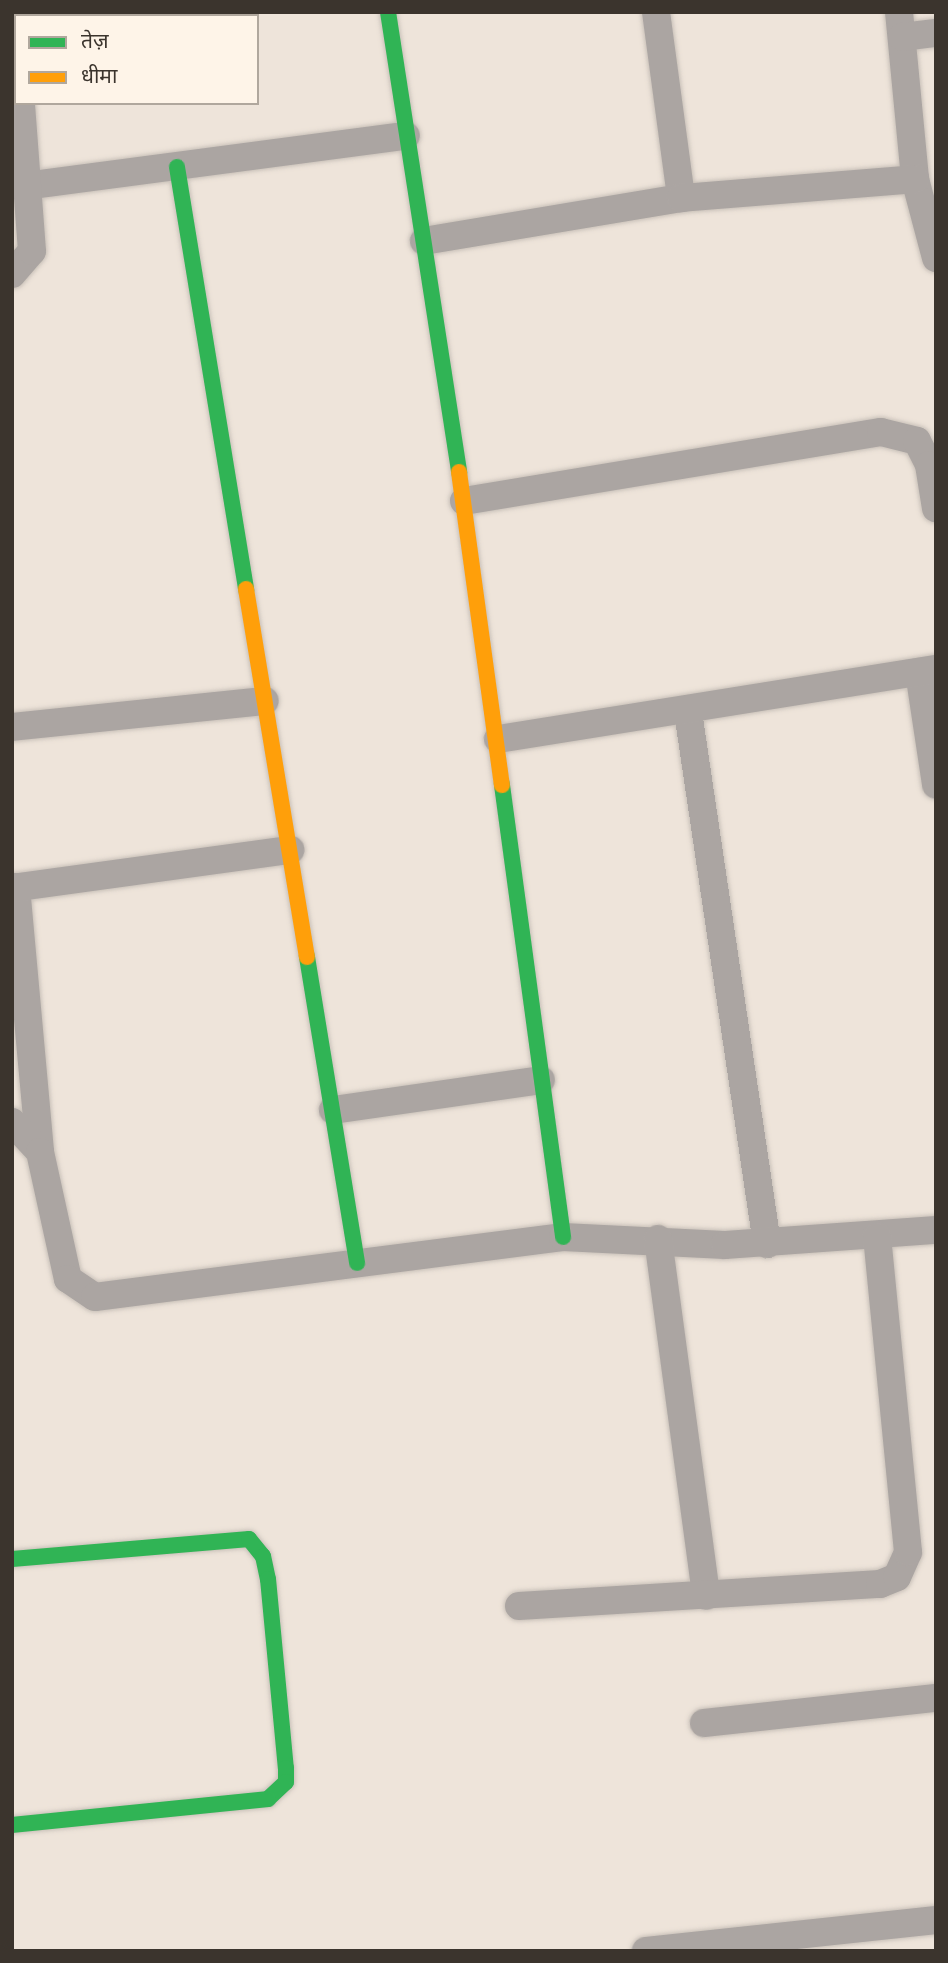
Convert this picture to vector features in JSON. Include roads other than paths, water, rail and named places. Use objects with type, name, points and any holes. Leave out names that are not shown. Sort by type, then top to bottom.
[{"type":"street","points":[[388,12],[464,501],[563,1237]]},
{"type":"street","points":[[656,12],[681,198]]},
{"type":"street","points":[[936,33],[900,25],[915,179],[936,258]]},
{"type":"street","points":[[12,274],[32,251],[32,186],[21,105]]},
{"type":"street","points":[[32,186],[406,136]]},
{"type":"street","points":[[177,167],[357,1263]]},
{"type":"street","points":[[424,241],[681,198],[915,179]]},
{"type":"street","points":[[464,501],[881,432],[917,442],[929,465],[936,508]]},
{"type":"street","points":[[498,739],[688,712],[927,670],[936,785]]},
{"type":"street","points":[[12,727],[265,701]]},
{"type":"street","points":[[688,712],[767,1244]]},
{"type":"street","points":[[290,850],[14,887],[40,1152],[68,1279],[85,1295],[563,1237],[767,1244],[877,1237],[936,1230]]},
{"type":"street","points":[[333,1110],[541,1080]]},
{"type":"street","points":[[12,1122],[40,1152]]},
{"type":"street","points":[[519,1606],[880,1584],[904,1567],[908,1552],[877,1237]]},
{"type":"street","points":[[658,1239],[706,1595]]},
{"type":"street","points":[[12,1559],[249,1539],[263,1556],[268,1579],[286,1768],[286,1782],[268,1800],[12,1825]]},
{"type":"street","points":[[704,1723],[936,1698]]},
{"type":"street","points":[[646,1951],[936,1920]]}]
